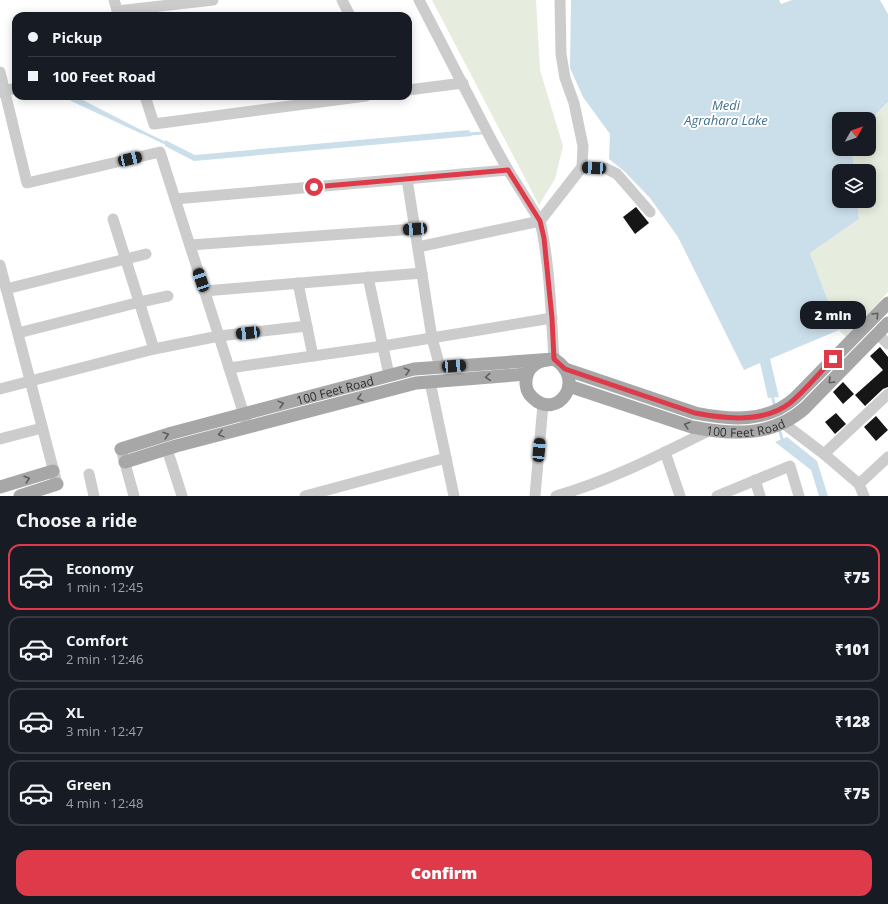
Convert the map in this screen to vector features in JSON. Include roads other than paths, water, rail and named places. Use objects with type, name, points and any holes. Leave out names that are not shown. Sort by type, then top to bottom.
[{"type":"main road","name":"100 Feet Road","points":[[565,369],[695,413],[741,418],[764,415],[777,411],[790,403],[888,303]]},
{"type":"main road","name":"100 Feet Road","points":[[570,386],[692,427],[742,432],[767,429],[783,423],[798,414],[888,324]]},
{"type":"main road","name":"100 Feet Road","points":[[121,449],[172,433],[414,369],[554,359]]},
{"type":"main road","points":[[554,359],[565,369],[570,380],[570,386],[565,397],[560,401],[555,404],[543,404],[533,399],[527,390],[527,374],[538,362],[554,359]]},
{"type":"main road","name":"100 Feet Road","points":[[125,462],[248,427],[416,383],[527,374]]},
{"type":"main road","points":[[0,488],[53,470]]},
{"type":"main road","points":[[20,496],[50,489]]},
{"type":"street","points":[[117,9],[213,0]]},
{"type":"street","points":[[342,0],[348,12]]},
{"type":"street","points":[[419,0],[508,170],[540,221],[544,238],[552,318],[554,359]]},
{"type":"street","points":[[418,247],[540,221],[582,167],[583,146],[574,103],[565,78],[561,54],[560,0]]},
{"type":"street","points":[[0,72],[2,91],[27,183],[160,152],[248,427]]},
{"type":"street","points":[[412,89],[463,83]]},
{"type":"street","points":[[2,91],[12,89]]},
{"type":"street","points":[[146,100],[154,124],[336,100]]},
{"type":"street","points":[[582,167],[605,168],[617,174],[650,212]]},
{"type":"street","points":[[175,199],[508,170]]},
{"type":"street","points":[[407,179],[432,338],[440,367]]},
{"type":"street","points":[[113,219],[154,349]]},
{"type":"street","points":[[190,245],[415,229]]},
{"type":"street","points":[[6,289],[146,254]]},
{"type":"street","points":[[0,265],[53,470],[50,489]]},
{"type":"street","points":[[204,291],[422,272]]},
{"type":"street","points":[[368,277],[389,375]]},
{"type":"street","points":[[298,283],[313,356]]},
{"type":"street","points":[[18,333],[168,296]]},
{"type":"street","points":[[229,368],[383,346],[552,318]]},
{"type":"street","points":[[0,389],[154,349],[219,336],[307,326]]},
{"type":"street","points":[[878,334],[888,344]]},
{"type":"street","points":[[430,382],[454,496]]},
{"type":"street","points":[[824,454],[888,394]]},
{"type":"street","points":[[535,496],[543,404]]},
{"type":"street","points":[[783,423],[824,454],[859,484],[864,496]]},
{"type":"street","points":[[0,439],[42,428]]},
{"type":"street","points":[[556,496],[582,489],[710,430]]},
{"type":"street","points":[[121,449],[134,496]]},
{"type":"street","points":[[167,449],[182,496]]},
{"type":"street","points":[[665,452],[680,496]]},
{"type":"street","points":[[305,496],[446,458]]},
{"type":"street","points":[[859,484],[888,458]]},
{"type":"street","points":[[720,496],[790,466],[799,496]]},
{"type":"street","points":[[89,474],[94,496]]},
{"type":"street","points":[[755,480],[760,496]]},
{"type":"water","name":"Medi Agrahara Lake","points":[[571,0],[779,0],[781,4],[792,0],[880,0],[888,14],[888,102],[876,114],[876,112],[832,112],[832,156],[853,156],[853,164],[832,164],[832,208],[858,208],[859,219],[810,253],[839,330],[770,359],[779,397],[768,398],[760,363],[744,370],[678,237],[650,198],[624,171],[609,159],[610,134],[583,97],[570,68]]},
{"type":"water","points":[[83,100],[143,131],[142,134],[71,101]]},
{"type":"water","points":[[469,130],[472,136],[194,161],[165,146],[165,140],[195,155]]},
{"type":"water","points":[[787,437],[817,461],[828,496],[819,496],[811,470],[775,442]]},
{"type":"waterway","points":[[140,131],[167,144]]},
{"type":"waterway","points":[[467,134],[485,133]]},
{"type":"waterway","points":[[772,395],[775,407]]},
{"type":"waterway","points":[[779,428],[784,441]]}]
